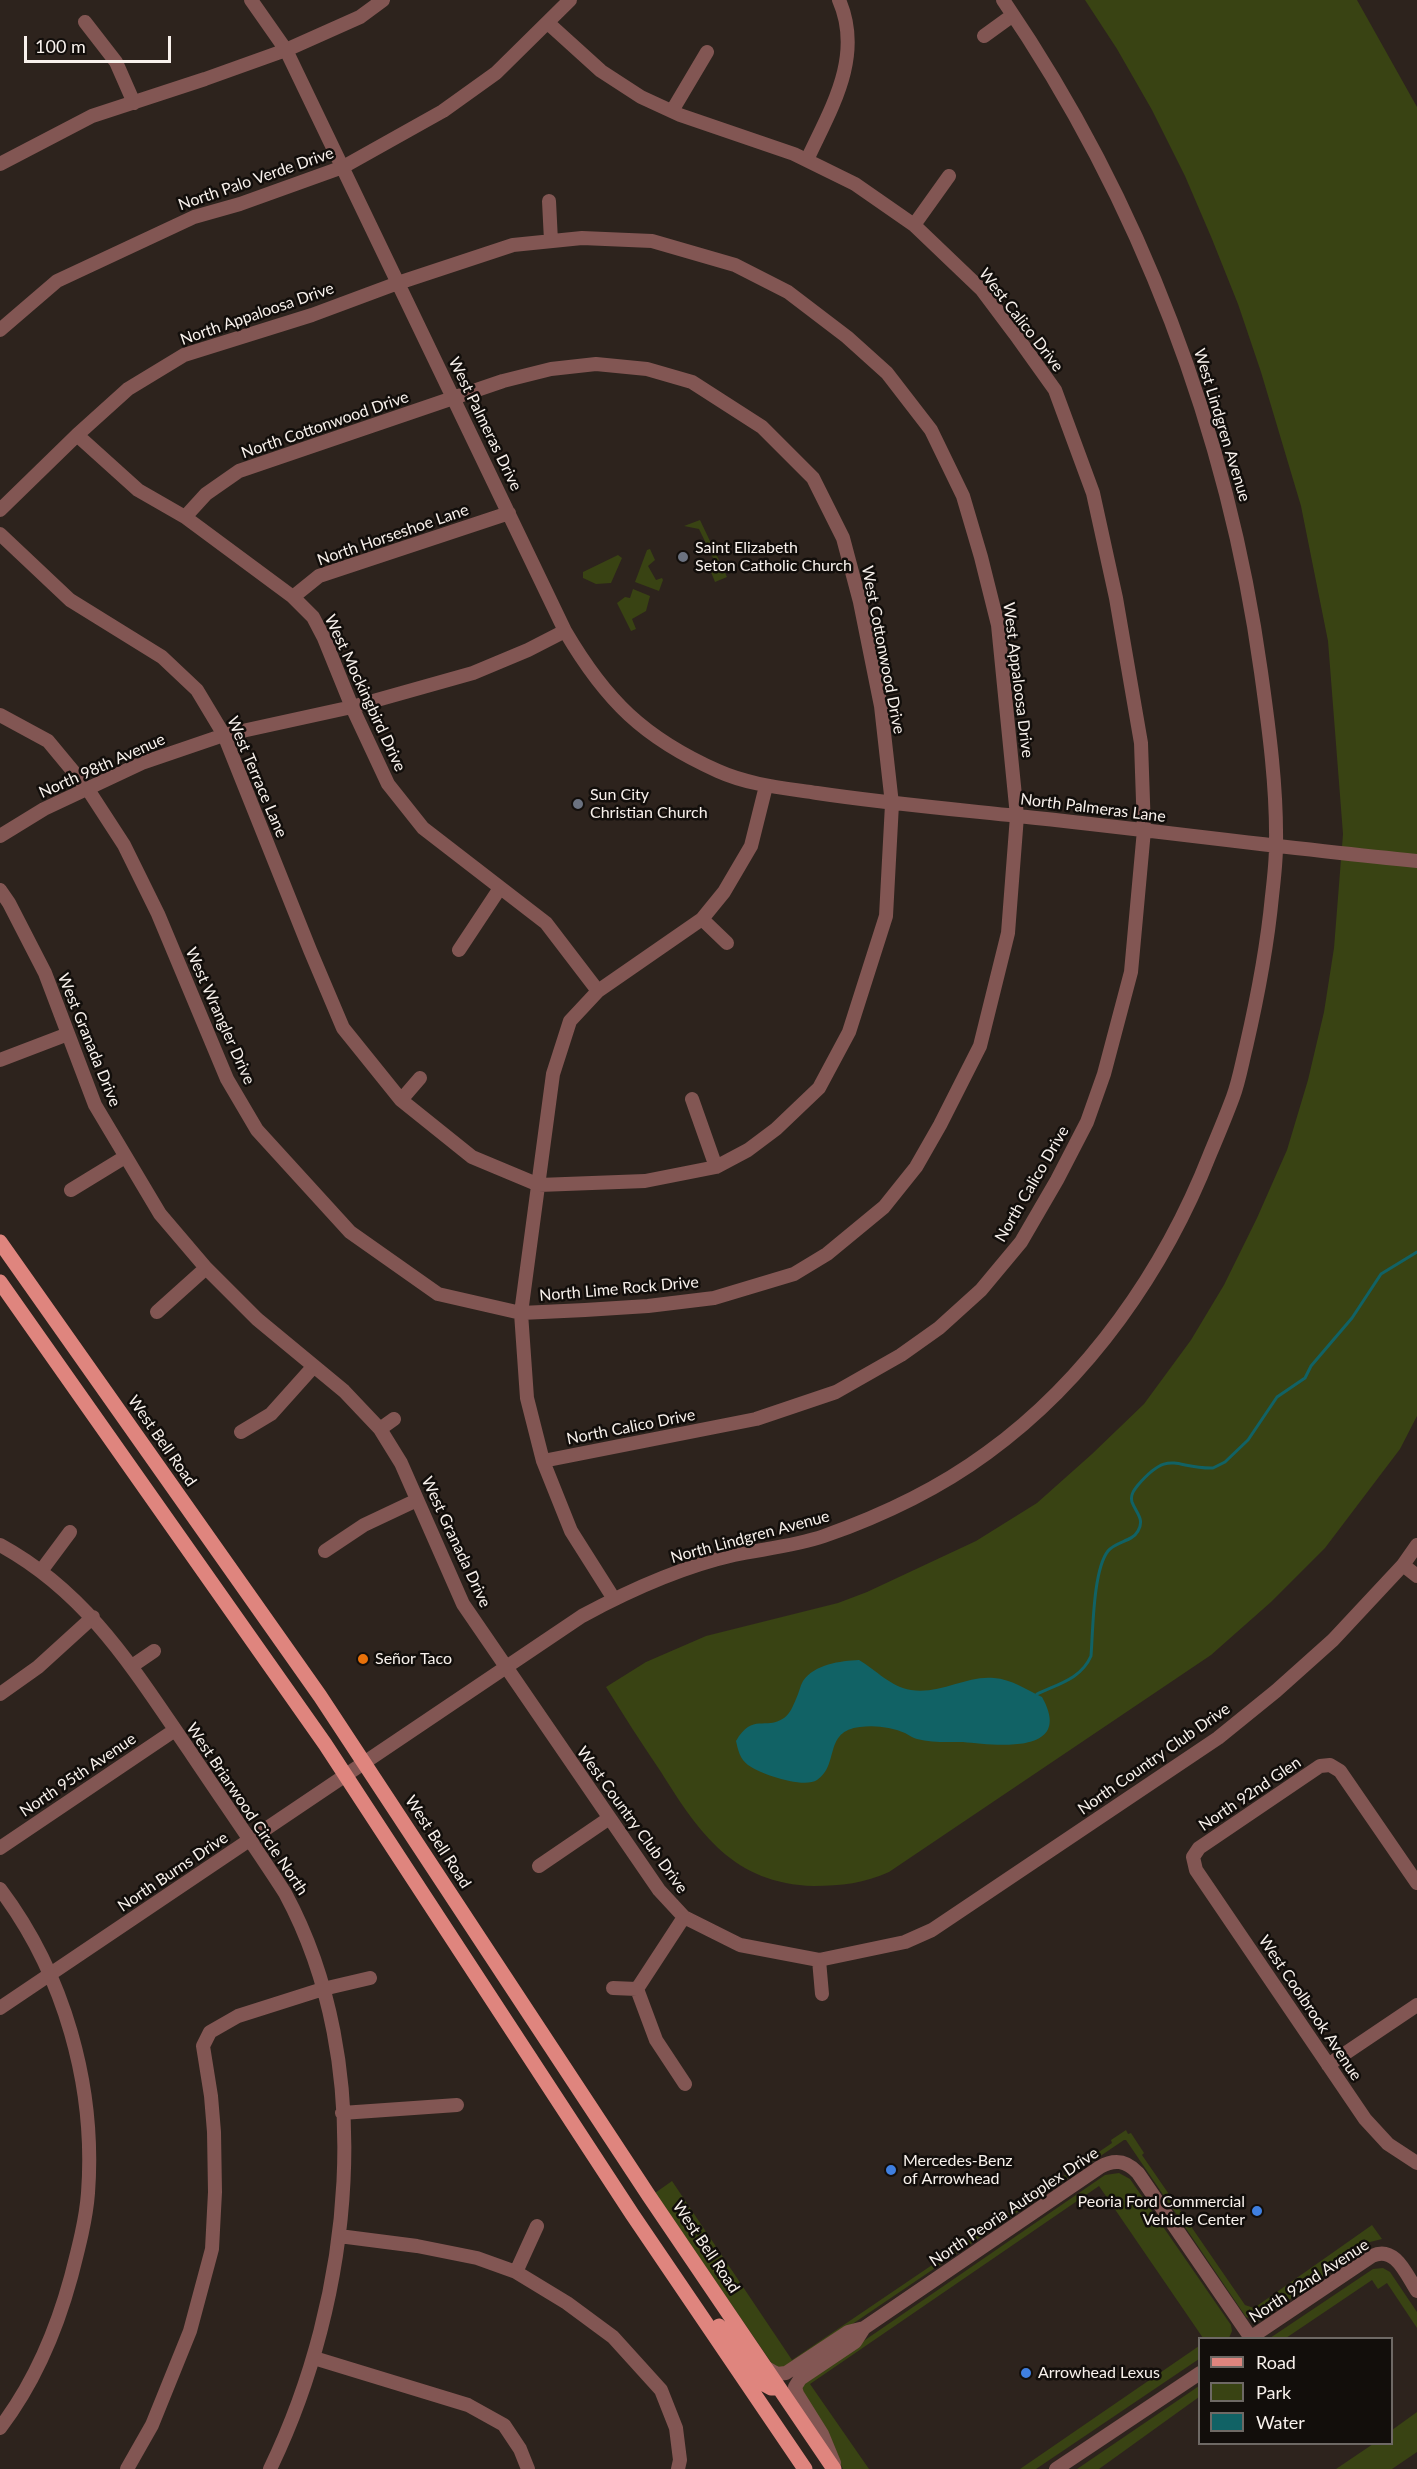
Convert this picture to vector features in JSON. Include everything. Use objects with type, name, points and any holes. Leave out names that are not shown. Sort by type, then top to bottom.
[{"type":"main road","name":"West Bell Road","points":[[0,1242],[320,1696],[649,2196],[835,2469]]},
{"type":"main road","points":[[0,1282],[345,1775],[805,2469]]},
{"type":"main road","points":[[693,2303],[723,2330],[762,2383],[771,2388],[779,2388]]},
{"type":"street","name":"West Palmeras Drive","points":[[251,0],[286,50],[566,631],[586,666],[609,697],[671,748],[720,772],[766,786]]},
{"type":"street","points":[[2,160],[92,116],[286,50],[360,16],[382,0]]},
{"type":"street","name":"North Palo Verde Drive","points":[[0,330],[57,281],[194,217],[240,204],[343,167],[443,111],[496,73],[570,0]]},
{"type":"street","points":[[807,160],[838,92],[845,70],[848,39],[845,16],[839,0]]},
{"type":"street","name":"West Lindgren Avenue","points":[[1003,0],[1095,151],[1139,244],[1196,387],[1230,507],[1253,614],[1269,733],[1276,846]]},
{"type":"street","points":[[984,36],[1013,15]]},
{"type":"street","points":[[85,22],[116,62],[134,103]]},
{"type":"street","name":"West Calico Drive","points":[[548,23],[610,78],[641,97],[672,111],[760,141],[807,160],[855,184],[914,225],[982,290],[1054,390],[1093,493],[1116,598],[1141,743],[1144,830]]},
{"type":"street","points":[[672,111],[707,52]]},
{"type":"street","points":[[914,225],[949,176]]},
{"type":"street","points":[[549,201],[551,241]]},
{"type":"street","name":"West Appaloosa Drive","points":[[398,283],[513,245],[582,238],[652,241],[735,265],[788,292],[847,337],[887,373],[931,430],[963,496],[998,625],[1017,816]]},
{"type":"street","name":"North Appaloosa Drive","points":[[0,510],[128,389],[184,355],[312,315],[398,283]]},
{"type":"street","name":"West Cottonwood Drive","points":[[454,398],[503,381],[551,369],[606,365],[647,369],[692,382],[762,426],[813,478],[843,538],[860,602],[881,706],[892,804],[886,916],[849,1032],[819,1088],[776,1130],[748,1150],[716,1167],[645,1181],[539,1185]]},
{"type":"street","name":"North Cottonwood Drive","points":[[185,517],[206,494],[239,471],[454,398]]},
{"type":"street","name":"West Mockingbird Drive","points":[[77,435],[138,490],[185,517],[293,597],[313,617],[388,784],[423,828],[546,923],[598,991]]},
{"type":"street","name":"North Horseshoe Lane","points":[[293,597],[319,576],[509,513]]},
{"type":"street","name":"West Terrace Lane","points":[[0,534],[70,600],[162,657],[197,690],[224,735],[343,1028],[401,1100],[472,1157],[539,1185]]},
{"type":"street","name":"North 98th Avenue","points":[[0,836],[44,809],[142,763],[224,735],[352,706],[473,673],[566,631]]},
{"type":"street","name":"West Wrangler Drive","points":[[0,716],[48,741],[87,788],[124,845],[153,904],[227,1079],[257,1130],[350,1232],[438,1294],[521,1313]]},
{"type":"street","points":[[614,1599],[571,1531],[543,1461],[527,1398],[521,1313],[553,1074],[570,1021],[598,991],[702,919],[724,892],[751,846],[766,786]]},
{"type":"street","name":"North Palmeras Lane","points":[[766,786],[892,804],[1417,861]]},
{"type":"street","name":"North Lime Rock Drive","points":[[521,1313],[648,1306],[714,1298],[746,1289],[794,1274],[827,1254],[884,1207],[916,1167],[980,1046],[1008,933],[1017,816]]},
{"type":"street","name":"North Calico Drive","points":[[543,1461],[756,1419],[836,1392],[901,1355],[939,1328],[981,1290],[1021,1242],[1087,1122],[1104,1074],[1131,972],[1144,830]]},
{"type":"street","name":"North Lindgren Avenue","points":[[364,1762],[566,1625],[614,1599],[662,1578],[713,1561],[819,1538],[908,1502],[986,1454],[1074,1376],[1121,1316],[1166,1250],[1199,1183],[1235,1092],[1267,953],[1276,846]]},
{"type":"street","points":[[459,950],[500,888]]},
{"type":"street","name":"West Granada Drive","points":[[0,890],[45,973],[95,1105],[160,1214],[207,1268],[257,1319],[352,1397],[380,1429],[401,1463],[463,1604],[505,1667]]},
{"type":"street","points":[[702,919],[727,943]]},
{"type":"street","points":[[0,1059],[68,1034]]},
{"type":"street","points":[[401,1100],[420,1078]]},
{"type":"street","points":[[692,1099],[716,1167]]},
{"type":"street","points":[[71,1190],[125,1157]]},
{"type":"street","points":[[157,1312],[207,1268]]},
{"type":"street","points":[[241,1432],[271,1414],[314,1366]]},
{"type":"street","points":[[380,1429],[394,1419]]},
{"type":"street","points":[[325,1551],[364,1525],[417,1500]]},
{"type":"street","points":[[41,1571],[70,1532]]},
{"type":"street","name":"West Briarwood Circle North","points":[[0,1545],[41,1571],[93,1617],[132,1666],[250,1840],[297,1915],[315,1960],[336,2054],[342,2113],[343,2174],[339,2236],[329,2299],[314,2358],[294,2416],[270,2469]]},
{"type":"street","name":"North Country Club Drive","points":[[873,1951],[905,1942],[932,1930],[1218,1738],[1334,1640],[1403,1565],[1417,1545]]},
{"type":"street","points":[[1403,1565],[1417,1576]]},
{"type":"street","points":[[0,1694],[45,1660],[93,1617]]},
{"type":"street","points":[[132,1666],[154,1651]]},
{"type":"street","name":"West Country Club Drive","points":[[505,1667],[608,1819],[659,1890],[684,1917],[740,1945],[819,1960],[873,1951]]},
{"type":"street","name":"North 95th Avenue","points":[[0,1848],[175,1730]]},
{"type":"street","name":"North Burns Drive","points":[[0,2008],[364,1762]]},
{"type":"street","name":"North 92nd Glen","points":[[1192,1857],[1199,1848],[1320,1766],[1330,1764],[1340,1771],[1417,1883]]},
{"type":"street","points":[[539,1866],[608,1819]]},
{"type":"street","name":"West Coolbrook Avenue","points":[[1192,1857],[1196,1870],[1379,2137],[1417,2163]]},
{"type":"street","points":[[0,1889],[23,1920],[50,1976],[67,2020],[78,2061],[86,2111],[88,2194],[75,2259],[59,2319],[40,2365],[15,2408],[0,2428]]},
{"type":"street","points":[[637,1989],[684,1917]]},
{"type":"street","points":[[819,1960],[822,1994]]},
{"type":"street","points":[[127,2469],[152,2425],[190,2331],[212,2249],[215,2192],[214,2132],[210,2086],[203,2046],[210,2032],[238,2016],[323,1989],[370,1978]]},
{"type":"street","points":[[613,1988],[637,1989]]},
{"type":"street","points":[[637,1989],[656,2040],[685,2084]]},
{"type":"street","points":[[1328,2065],[1417,2005]]},
{"type":"street","points":[[342,2113],[457,2105]]},
{"type":"street","name":"North Peoria Autoplex Drive","points":[[765,2367],[773,2373],[786,2373],[848,2332],[864,2328],[1100,2168],[1114,2161],[1127,2163],[1138,2173],[1249,2337]]},
{"type":"street","points":[[516,2272],[537,2226]]},
{"type":"street","points":[[339,2236],[417,2246],[477,2258],[516,2272],[567,2303],[613,2337],[661,2390],[676,2428],[680,2460],[678,2469]]},
{"type":"street","name":"North 92nd Avenue","points":[[1251,2337],[1372,2256],[1386,2253],[1412,2277]]},
{"type":"street","points":[[1412,2277],[1417,2290]]},
{"type":"street","name":"North Peoria Autoplex Drive","points":[[779,2388],[800,2379],[855,2342],[864,2328]]},
{"type":"street","points":[[314,2358],[468,2404],[504,2425],[520,2449],[528,2469]]},
{"type":"street","points":[[1056,2469],[1198,2374]]},
{"type":"street","points":[[800,2379],[795,2386],[797,2394],[822,2434],[835,2469]]},
{"type":"green space","points":[[1085,0],[1357,0],[1417,107],[1417,1416],[1400,1449],[1325,1548],[1271,1602],[1211,1655],[889,1872],[871,1879],[843,1884],[814,1886],[786,1883],[762,1876],[740,1865],[705,1834],[675,1794],[606,1687],[646,1662],[706,1636],[838,1603],[867,1592],[976,1541],[1037,1503],[1092,1454],[1144,1404],[1191,1340],[1224,1285],[1287,1150],[1308,1080],[1324,1012],[1334,948],[1343,834],[1328,641],[1301,506],[1261,372],[1238,304],[1212,239],[1185,176],[1152,110],[1117,49]]},
{"type":"green space","points":[[700,520],[727,577],[715,582],[711,572],[715,570],[715,562],[699,529],[684,526]]},
{"type":"green space","points":[[650,549],[655,560],[648,566],[656,580],[662,578],[663,580],[659,591],[635,582],[647,550]]},
{"type":"green space","points":[[618,555],[622,558],[611,583],[596,584],[583,578],[583,572]]},
{"type":"green space","points":[[633,589],[650,596],[646,611],[632,619],[636,629],[631,631],[617,603],[625,597],[630,598]]},
{"type":"green space","points":[[1126,2130],[1128,2134],[1131,2133],[1144,2153],[1142,2155],[1245,2305],[1254,2308],[1372,2225],[1382,2239],[1370,2242],[1359,2252],[1258,2321],[1246,2317],[1124,2140],[786,2369],[775,2368],[655,2193],[672,2181],[792,2360],[1112,2143],[1111,2140]]},
{"type":"green space","points":[[1119,2173],[1130,2179],[1231,2325],[1229,2337],[1202,2337],[1099,2186],[810,2384],[869,2469],[843,2469],[821,2425],[800,2393],[804,2382],[1105,2175]]},
{"type":"green space","points":[[1383,2268],[1390,2272],[1417,2312],[1417,2328],[1387,2283],[1378,2289],[1372,2280],[1287,2337],[1271,2337],[1373,2269]]},
{"type":"green space","points":[[1198,2347],[1198,2360],[1036,2469],[1020,2469]]},
{"type":"green space","points":[[1198,2387],[1198,2398],[1099,2469],[1077,2469]]},
{"type":"green space","points":[[1417,2412],[1417,2452],[1392,2469],[1336,2469],[1372,2445],[1393,2445],[1393,2429]]},
{"type":"water","points":[[859,1660],[890,1682],[911,1690],[932,1690],[984,1678],[1013,1683],[1042,1697],[1049,1716],[1048,1729],[1040,1738],[1026,1743],[993,1745],[928,1741],[916,1739],[889,1728],[860,1727],[848,1730],[841,1735],[824,1774],[811,1782],[802,1783],[782,1779],[754,1769],[745,1763],[736,1741],[742,1732],[754,1724],[777,1722],[786,1716],[790,1712],[803,1681],[814,1671],[836,1663]]},
{"type":"waterway","points":[[1037,1694],[1075,1675],[1087,1664],[1091,1656],[1099,1572],[1108,1551],[1135,1535],[1140,1527],[1140,1519],[1132,1499],[1138,1485],[1158,1467],[1166,1464],[1213,1468],[1225,1462],[1248,1440],[1277,1397],[1305,1378],[1311,1366],[1352,1318],[1381,1274],[1417,1252]]},
{"type":"place","name":"Saint Elizabeth Seton Catholic Church","points":[[683,557]]},
{"type":"place","name":"Sun City Christian Church","points":[[578,804]]},
{"type":"place","name":"Señor Taco","points":[[363,1659]]},
{"type":"place","name":"Mercedes-Benz of Arrowhead","points":[[891,2170]]},
{"type":"place","name":"Peoria Ford Commercial Vehicle Center","points":[[1257,2211]]},
{"type":"place","name":"Arrowhead Lexus","points":[[1026,2373]]}]
